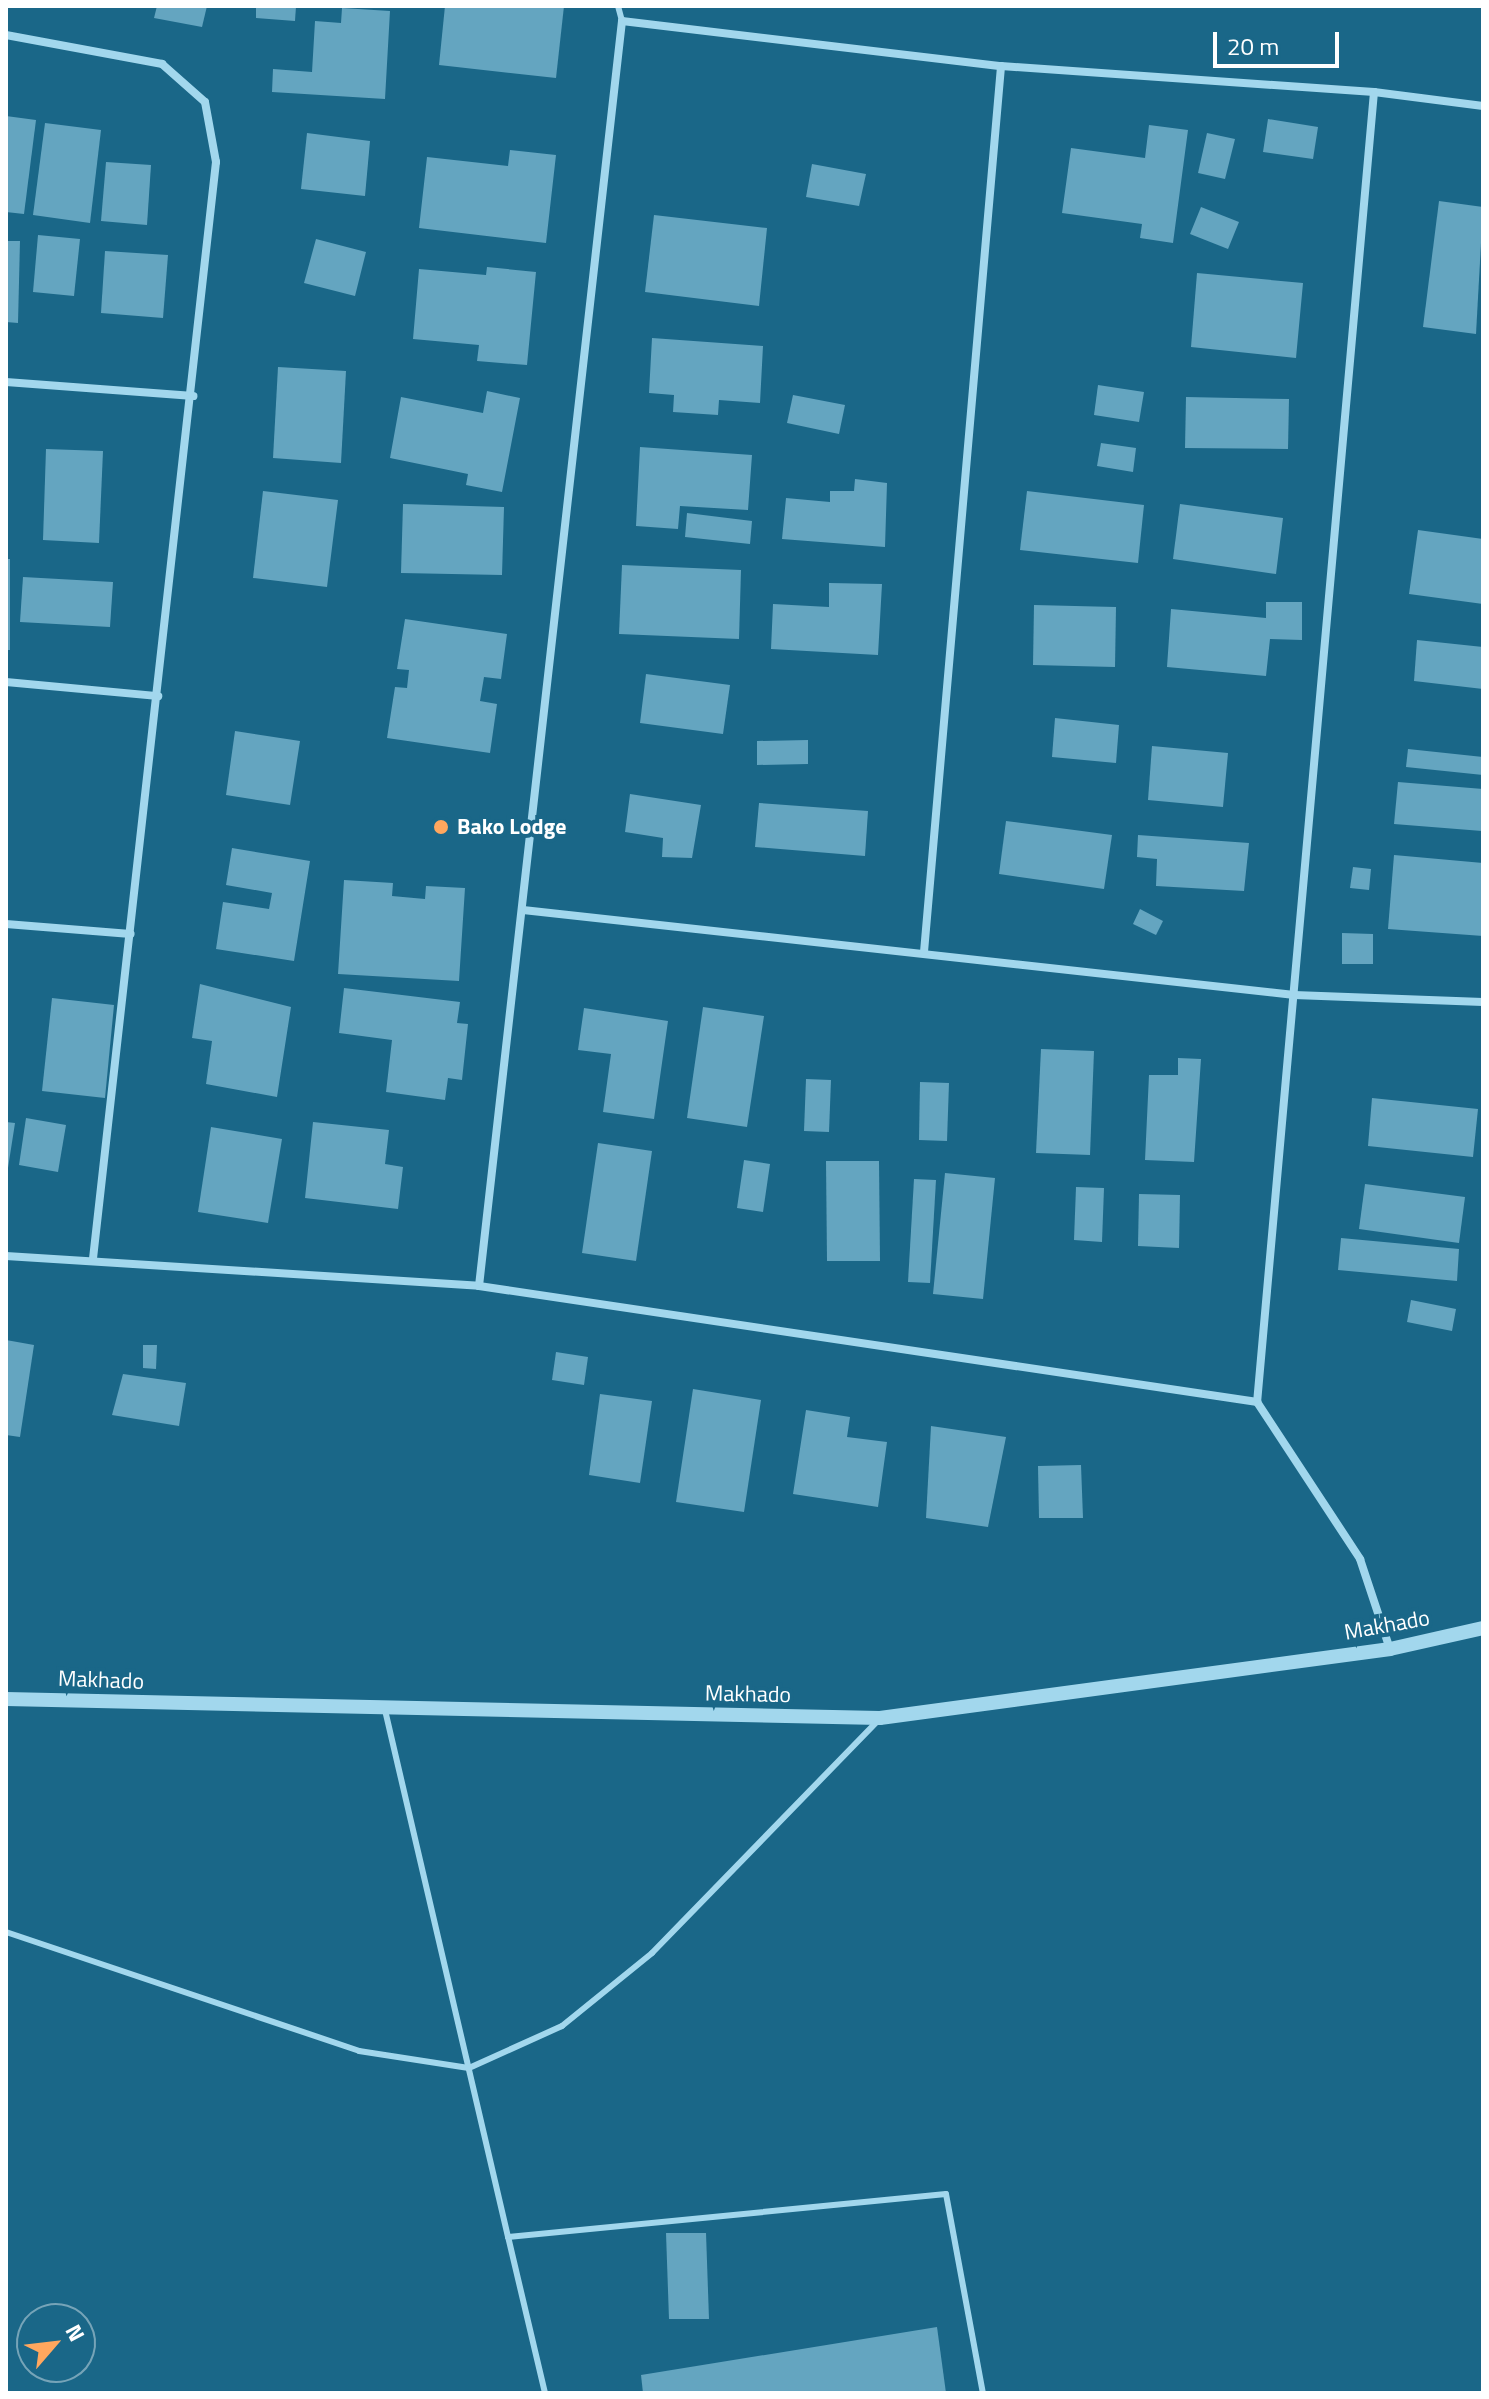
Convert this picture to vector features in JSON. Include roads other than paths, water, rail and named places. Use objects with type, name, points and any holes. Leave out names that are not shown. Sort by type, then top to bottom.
[{"type":"street","points":[[479,1286],[622,21],[1001,66],[1374,92],[1483,106]]},
{"type":"street","points":[[6,35],[162,64],[205,102],[216,162],[193,396],[93,1258]]},
{"type":"street","points":[[924,952],[1001,66]]},
{"type":"street","points":[[1374,92],[1257,1402],[1360,1559],[1390,1649]]},
{"type":"street","points":[[6,382],[193,396]]},
{"type":"street","points":[[6,682],[158,696]]},
{"type":"street","points":[[523,910],[1294,995],[1483,1002]]},
{"type":"street","points":[[6,924],[131,934]]},
{"type":"street","points":[[6,1256],[93,1258],[479,1286],[1257,1402]]},
{"type":"street","name":"Makhado","points":[[6,1699],[385,1710],[880,1718],[1390,1649],[1483,1628]]},
{"type":"lane","points":[[618,6],[622,21]]},
{"type":"lane","points":[[385,1710],[545,2393]]},
{"type":"lane","points":[[6,1932],[359,2051],[469,2068],[562,2026],[652,1953],[759,1834],[880,1718]]},
{"type":"lane","points":[[508,2237],[946,2194],[983,2393]]},
{"type":"place","name":"Bako Lodge","points":[[441,827]]}]
